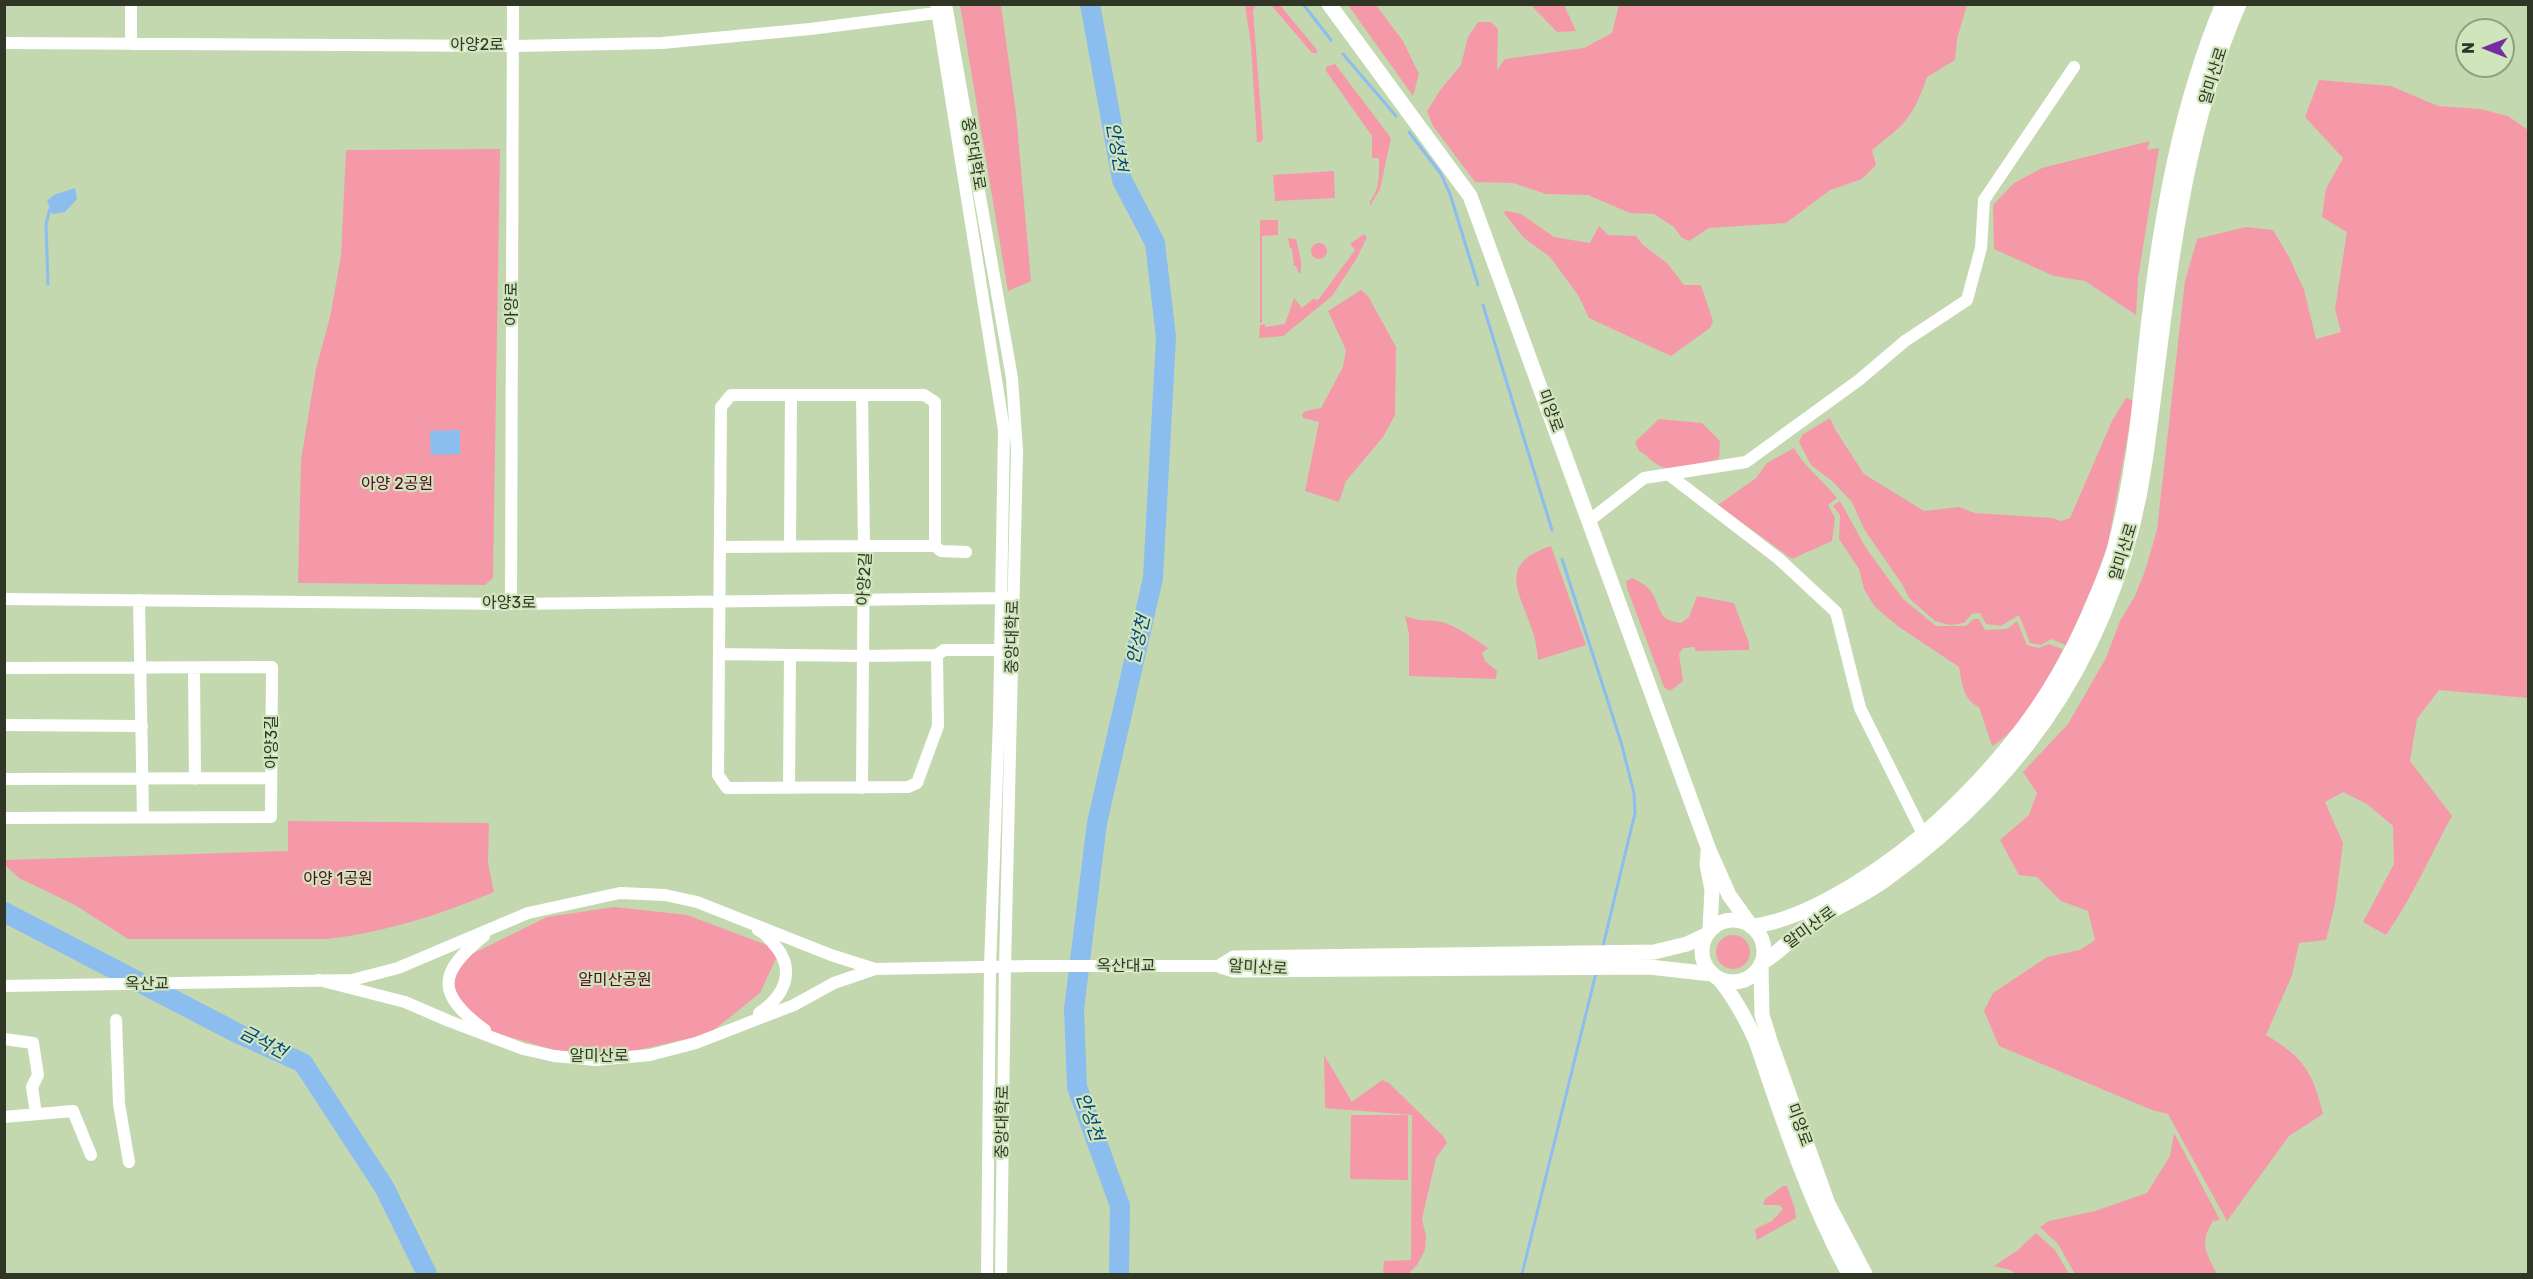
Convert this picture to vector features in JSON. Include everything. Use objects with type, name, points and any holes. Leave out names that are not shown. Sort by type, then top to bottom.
[{"type":"main road","name":"미양로","points":[[1329,4],[1470,196],[1709,850],[1729,895],[1751,925]]},
{"type":"main road","name":"알미산로","points":[[1751,925],[1777,922],[1811,908],[1876,870],[1923,834],[1997,762],[2042,704],[2084,627],[2113,552],[2127,489],[2155,276],[2181,135],[2196,82],[2223,4]]},
{"type":"main road","name":"알미산로","points":[[1762,964],[1813,922],[1887,879],[1954,826],[2014,764],[2073,681],[2096,633],[2125,556],[2145,465],[2171,255],[2190,160],[2219,57],[2238,4]]},
{"type":"main road","name":"미양로","points":[[1708,932],[1712,890],[1707,864],[1709,850]]},
{"type":"main road","points":[[1736,919],[1751,925],[1762,936],[1765,949],[1762,964],[1750,978],[1735,983],[1716,977],[1705,966],[1702,945],[1708,932],[1722,921],[1736,919]]},
{"type":"main road","name":"알미산로","points":[[1221,966],[1234,958],[1654,952],[1687,944],[1708,932]]},
{"type":"main road","name":"미양로","points":[[1762,964],[1762,1015],[1779,1069],[1828,1204],[1865,1275]]},
{"type":"main road","name":"알미산로","points":[[1221,966],[1234,970],[1648,967],[1716,977]]},
{"type":"main road","name":"미양로","points":[[1716,977],[1729,990],[1756,1041],[1804,1178],[1826,1231],[1849,1275]]},
{"type":"street","points":[[131,4],[131,44]]},
{"type":"street","name":"아양로","points":[[511,603],[513,4]]},
{"type":"street","name":"아양2로","points":[[4,43],[514,46],[662,43],[810,29],[942,8]]},
{"type":"street","name":"중앙대학로","points":[[942,8],[1004,430],[1007,598],[1001,1275]]},
{"type":"street","points":[[1590,520],[1644,478],[1746,462],[1859,380],[1905,341],[1967,300],[1982,248],[1984,200],[2074,67]]},
{"type":"street","points":[[935,546],[934,402],[924,395],[731,395],[721,407],[718,775],[727,788],[908,788],[917,783],[938,726],[937,655]]},
{"type":"street","points":[[790,546],[791,395]]},
{"type":"street","points":[[720,547],[864,546],[862,395]]},
{"type":"street","points":[[1668,474],[1779,559],[1836,612],[1860,708],[1923,834]]},
{"type":"street","name":"아양2길","points":[[862,788],[864,546],[935,546],[941,551],[966,552]]},
{"type":"street","name":"중앙대학로","points":[[987,1275],[990,967],[1000,650],[1007,598]]},
{"type":"street","name":"아양3로","points":[[4,599],[511,603],[1007,598]]},
{"type":"street","points":[[139,600],[143,817]]},
{"type":"street","points":[[719,654],[937,655],[944,650],[1000,650]]},
{"type":"street","points":[[789,788],[790,655]]},
{"type":"street","name":"아양3길","points":[[4,668],[272,667],[271,817],[4,818]]},
{"type":"street","points":[[194,668],[195,779]]},
{"type":"street","points":[[4,724],[142,726]]},
{"type":"street","points":[[4,779],[271,778]]},
{"type":"street","name":"알미산로","points":[[213,984],[352,980],[398,968],[528,913],[620,893],[665,895],[716,909],[831,955],[875,969]]},
{"type":"street","points":[[716,909],[764,933],[780,950],[788,966],[783,986],[773,1004],[721,1033]]},
{"type":"street","points":[[496,926],[462,953],[450,974],[448,988],[453,1002],[497,1040]]},
{"type":"street","name":"알미산로","points":[[319,980],[405,1002],[497,1040],[554,1056],[596,1060],[650,1054],[696,1043],[794,1005],[834,983],[875,969],[1032,966]]},
{"type":"street","name":"옥산대교","points":[[1032,966],[1221,966]]},
{"type":"street","name":"옥산교","points":[[4,986],[213,984]]},
{"type":"street","points":[[116,1020],[119,1104],[129,1162]]},
{"type":"street","points":[[4,1039],[33,1043],[38,1075],[32,1088],[36,1114]]},
{"type":"street","points":[[4,1117],[73,1111],[91,1155]]},
{"type":"green space","points":[[960,5],[1001,5],[1016,113],[1031,281],[1008,291]]},
{"type":"green space","points":[[1245,5],[1256,5],[1253,11],[1263,139],[1261,142],[1257,142],[1251,45]]},
{"type":"green space","points":[[1271,5],[1280,5],[1317,50],[1317,53],[1312,53]]},
{"type":"green space","points":[[1348,5],[1376,5],[1403,41],[1419,74],[1413,96]]},
{"type":"green space","points":[[1531,5],[1564,5],[1576,31],[1557,32]]},
{"type":"green space","points":[[1619,5],[1967,5],[1957,39],[1955,60],[1927,77],[1907,119],[1872,150],[1876,165],[1862,179],[1830,190],[1786,223],[1709,228],[1689,241],[1682,238],[1674,227],[1654,214],[1630,213],[1588,195],[1546,194],[1513,183],[1475,182],[1433,126],[1427,111],[1441,89],[1461,65],[1468,37],[1478,22],[1491,22],[1498,29],[1497,70],[1505,59],[1584,48],[1612,33]]},
{"type":"green space","points":[[1335,64],[1391,138],[1380,189],[1370,206],[1377,186],[1379,158],[1372,158],[1372,136],[1326,71],[1326,67]]},
{"type":"green space","points":[[2319,80],[2391,86],[2438,106],[2480,109],[2508,116],[2528,130],[2528,698],[2439,690],[2417,719],[2410,761],[2452,816],[2413,892],[2386,935],[2363,922],[2394,864],[2393,826],[2367,804],[2343,792],[2325,802],[2343,843],[2335,904],[2326,940],[2299,943],[2292,975],[2266,1035],[2289,1051],[2305,1067],[2315,1087],[2323,1114],[2289,1136],[2227,1221],[2168,1114],[2152,1110],[1999,1046],[1984,1011],[1993,993],[2047,957],[2080,950],[2095,940],[2088,911],[2061,901],[2037,877],[2019,875],[2000,840],[2029,815],[2037,793],[2023,772],[2068,724],[2106,658],[2120,621],[2135,596],[2145,571],[2157,530],[2185,281],[2197,239],[2246,227],[2273,230],[2289,257],[2304,290],[2316,339],[2341,332],[2335,309],[2347,232],[2322,217],[2326,189],[2343,158],[2305,117]]},
{"type":"green space","points":[[2150,141],[2147,150],[2159,148],[2138,278],[2136,315],[2085,281],[2054,276],[1994,249],[1993,205],[2014,183],[2042,168]]},
{"type":"green space","name":"아양 2공원","points":[[500,149],[493,578],[485,585],[298,583],[301,460],[316,369],[330,317],[341,256],[346,150]]},
{"type":"green space","points":[[1334,171],[1335,198],[1275,201],[1273,175]]},
{"type":"green space","points":[[1503,212],[1521,214],[1554,237],[1590,243],[1599,226],[1608,235],[1636,236],[1643,245],[1667,263],[1684,285],[1701,285],[1713,321],[1710,328],[1671,356],[1589,318],[1578,295],[1550,257],[1524,238]]},
{"type":"green space","points":[[1260,220],[1278,220],[1278,235],[1262,236],[1262,323],[1260,323]]},
{"type":"green space","points":[[1364,234],[1367,237],[1357,258],[1332,296],[1283,336],[1259,338],[1260,325],[1265,324],[1265,327],[1285,324],[1294,298],[1302,308],[1313,299],[1318,300],[1355,250],[1350,244]]},
{"type":"green space","points":[[1288,238],[1296,239],[1301,261],[1299,274],[1294,266]]},
{"type":"green space","points":[[1319,243],[1325,245],[1327,251],[1325,257],[1319,259],[1313,257],[1311,251],[1313,245]]},
{"type":"green space","points":[[1361,290],[1368,296],[1396,347],[1395,415],[1383,437],[1346,481],[1339,502],[1305,491],[1319,422],[1303,418],[1302,414],[1321,408],[1343,367],[1346,350],[1328,311]]},
{"type":"green space","points":[[2126,398],[2134,401],[2108,544],[2092,588],[2066,645],[2051,639],[2041,645],[2030,643],[2019,615],[2001,626],[1986,624],[1980,613],[1972,614],[1964,623],[1950,625],[1935,621],[1909,598],[1864,529],[1852,502],[1832,481],[1811,465],[1799,442],[1802,435],[1830,418],[1864,474],[1924,511],[1959,507],[1975,513],[2052,518],[2061,521],[2070,518],[2112,421]]},
{"type":"green space","points":[[1659,419],[1702,423],[1720,441],[1719,459],[1675,468],[1656,464],[1639,451],[1635,442]]},
{"type":"green space","points":[[1794,448],[1803,462],[1837,498],[1828,505],[1835,518],[1832,541],[1792,559],[1718,505],[1756,478],[1767,463]]},
{"type":"green space","points":[[1840,501],[1866,548],[1903,599],[1936,626],[1966,626],[1974,619],[1979,619],[1985,630],[2007,629],[2017,621],[2027,645],[2039,648],[2048,644],[2063,649],[2023,717],[2013,729],[1992,746],[1979,707],[1966,695],[1959,667],[1899,627],[1875,607],[1864,589],[1859,569],[1839,539],[1840,515],[1833,506]]},
{"type":"green space","points":[[1551,546],[1586,645],[1538,660],[1534,635],[1516,582],[1523,562],[1534,553]]},
{"type":"green space","points":[[1632,578],[1648,588],[1661,613],[1673,622],[1681,623],[1689,617],[1697,596],[1734,603],[1749,643],[1749,650],[1696,651],[1694,647],[1683,648],[1679,654],[1683,681],[1670,691],[1664,687],[1627,588],[1626,581]]},
{"type":"green space","points":[[1405,616],[1448,624],[1488,648],[1482,653],[1485,661],[1497,671],[1496,679],[1409,676],[1409,634]]},
{"type":"green space","name":"아양 1공원","points":[[288,821],[489,823],[488,863],[494,892],[412,921],[370,932],[327,939],[128,939],[75,905],[19,878],[5,865],[5,860],[288,851]]},
{"type":"green space","name":"알미산공원","points":[[614,907],[687,915],[780,950],[760,993],[709,1034],[629,1052],[565,1053],[468,1025],[451,991],[460,960],[547,917]]},
{"type":"green space","points":[[1733,935],[1745,940],[1750,952],[1745,964],[1733,969],[1721,964],[1716,952],[1721,940]]},
{"type":"green space","points":[[1324,1055],[1352,1102],[1382,1080],[1389,1083],[1443,1136],[1447,1143],[1436,1158],[1422,1219],[1426,1236],[1425,1250],[1417,1265],[1408,1274],[1383,1274],[1384,1261],[1411,1260],[1412,1115],[1325,1108]]},
{"type":"green space","points":[[1351,1115],[1408,1115],[1408,1180],[1350,1179]]},
{"type":"green space","points":[[2174,1133],[2220,1220],[2213,1221],[2205,1242],[2207,1254],[2217,1274],[2075,1274],[2058,1244],[2040,1227],[2049,1221],[2095,1211],[2147,1193],[2170,1156]]},
{"type":"green space","points":[[1783,1186],[1787,1186],[1796,1218],[1757,1240],[1755,1229],[1772,1221],[1783,1209],[1779,1205],[1763,1205],[1765,1199]]},
{"type":"green space","points":[[2036,1233],[2055,1250],[2069,1274],[2016,1274],[1994,1266],[2018,1250]]},
{"type":"water","points":[[75,188],[77,199],[65,212],[52,214],[47,201],[54,195]]},
{"type":"water","points":[[460,430],[460,454],[431,455],[430,431]]},
{"type":"waterway","name":"안성천","points":[[1090,4],[1122,180],[1155,243],[1166,337],[1153,578],[1097,823],[1074,1009],[1077,1087],[1120,1206],[1119,1274]]},
{"type":"waterway","points":[[1303,4],[1331,40]]},
{"type":"waterway","points":[[1343,54],[1396,116]]},
{"type":"waterway","points":[[1409,132],[1441,174],[1450,194],[1478,285]]},
{"type":"waterway","points":[[48,284],[46,224],[50,209]]},
{"type":"waterway","points":[[1483,305],[1552,530]]},
{"type":"waterway","points":[[1562,559],[1621,742],[1634,793],[1635,813],[1603,946]]},
{"type":"waterway","name":"금석천","points":[[4,912],[239,1034],[303,1063],[384,1187],[427,1274]]},
{"type":"waterway","points":[[1522,1274],[1596,973]]}]
